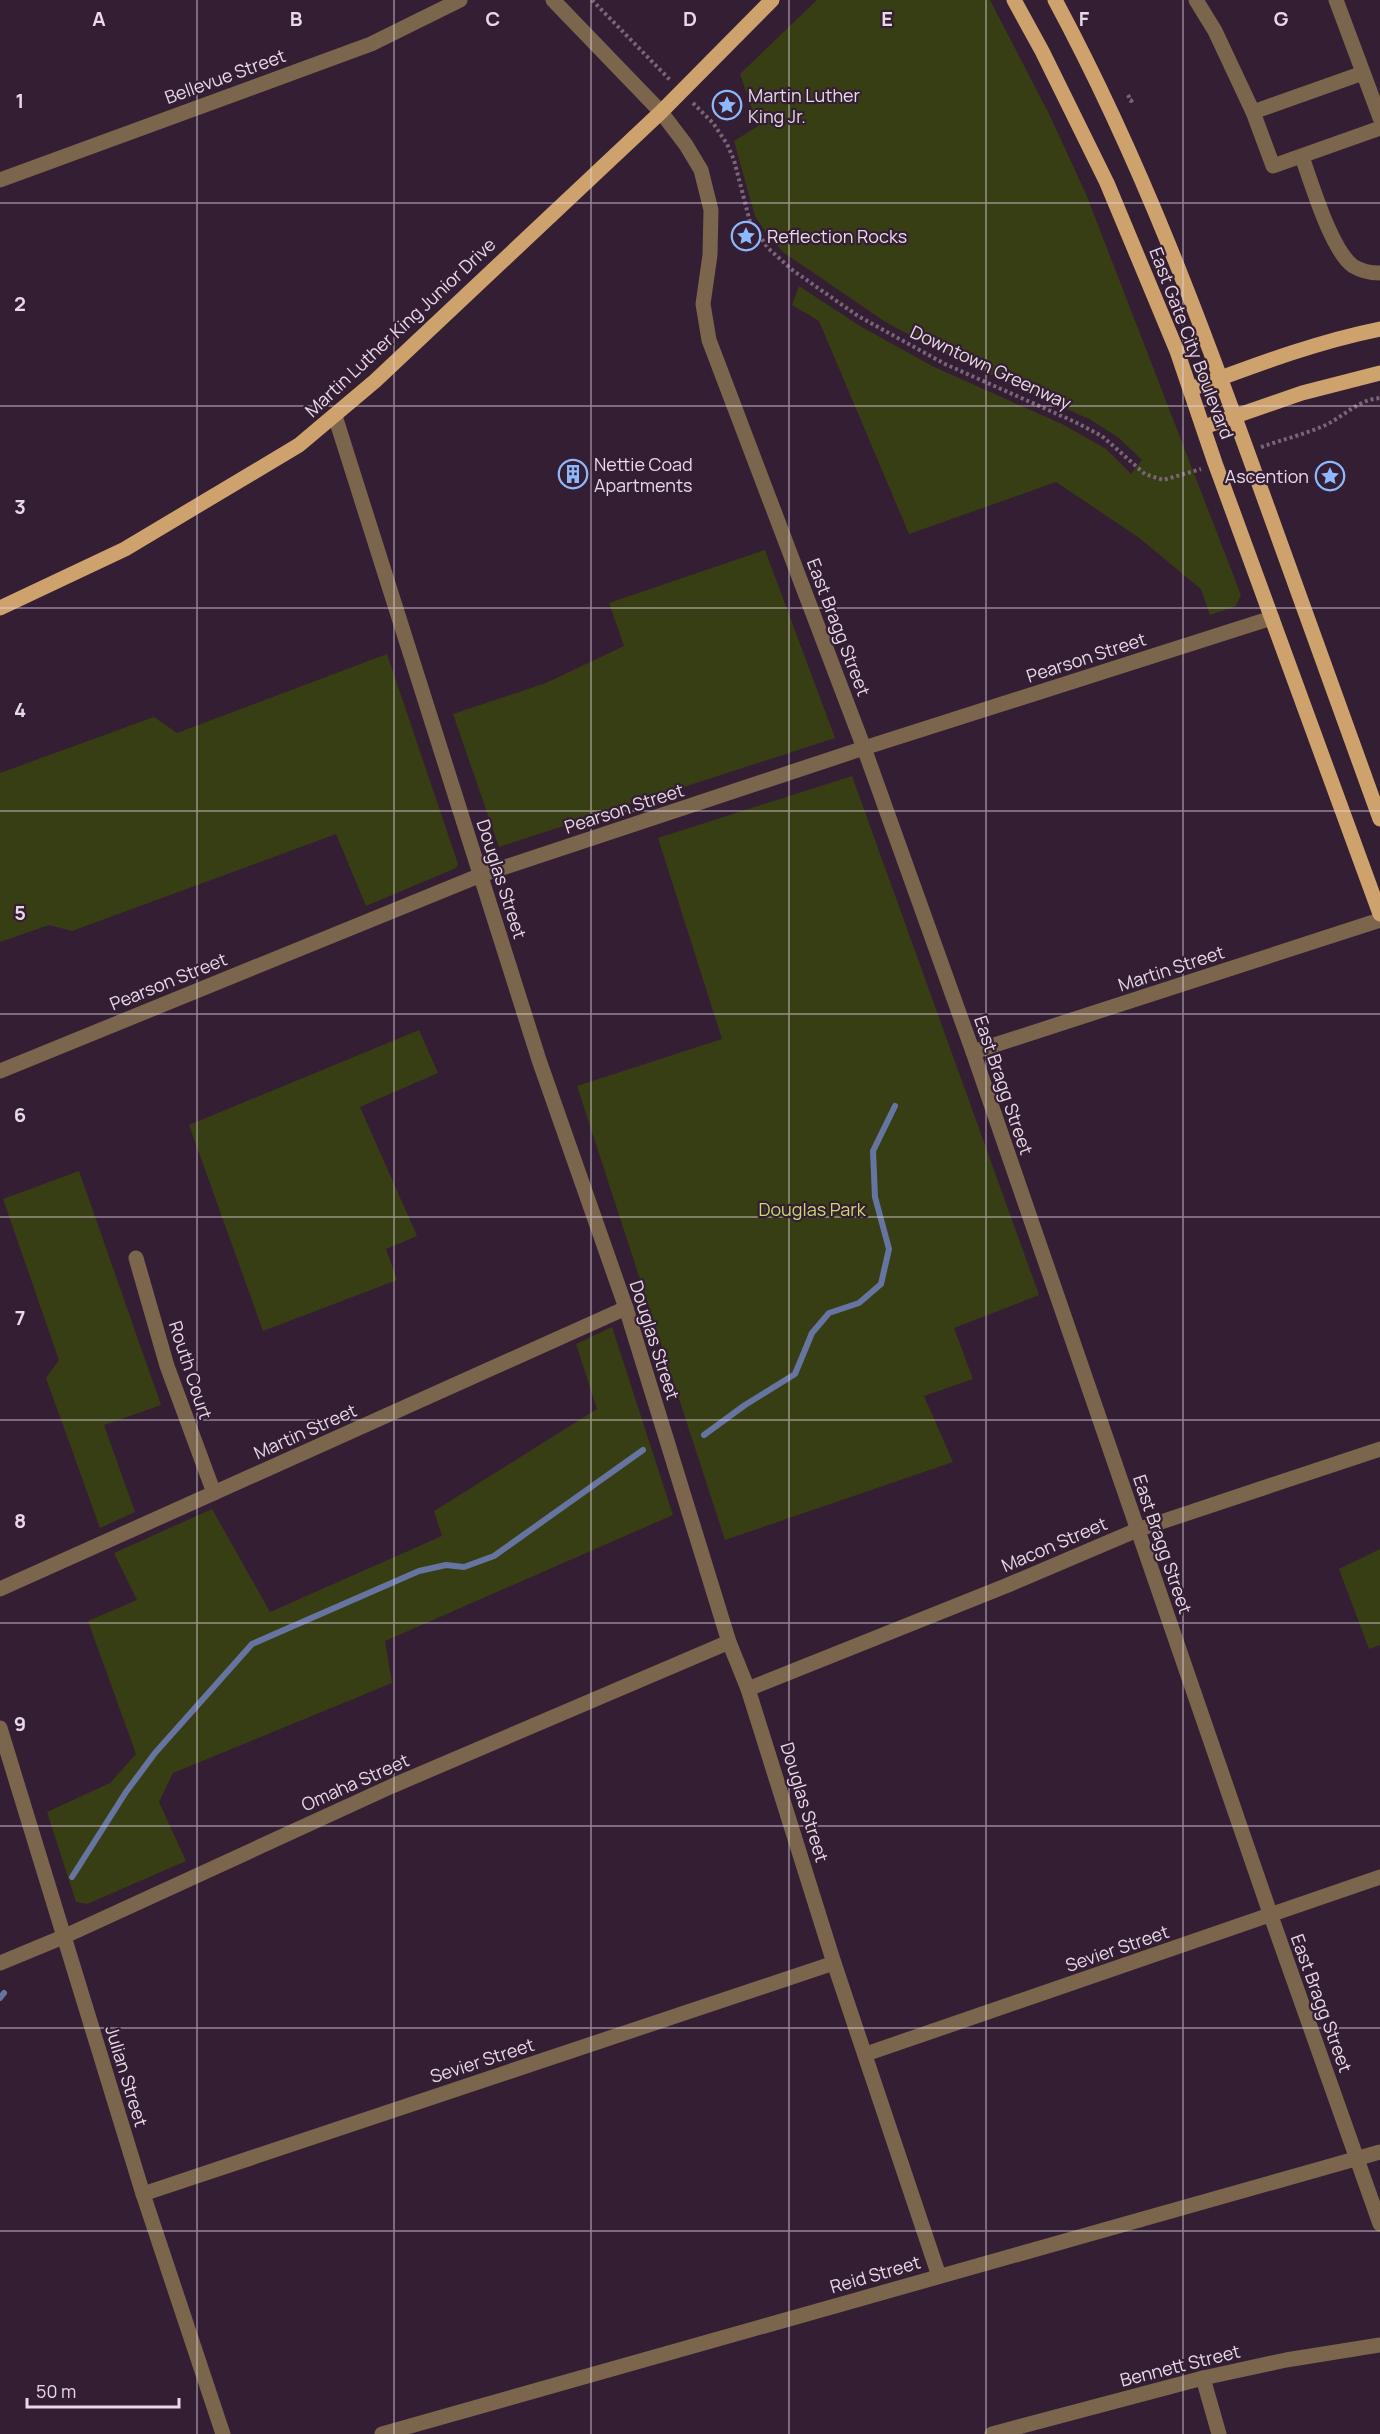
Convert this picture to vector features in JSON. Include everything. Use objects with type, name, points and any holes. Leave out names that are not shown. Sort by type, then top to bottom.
[{"type":"main road","name":"Martin Luther King Junior Drive","points":[[0,608],[125,549],[289,451],[335,416],[661,112],[772,0]]},
{"type":"main road","name":"East Gate City Boulevard","points":[[1014,0],[1042,51],[1107,183],[1147,275],[1191,390],[1215,463],[1380,914]]},
{"type":"main road","name":"East Gate City Boulevard","points":[[1054,0],[1146,187],[1222,378],[1380,819]]},
{"type":"main road","points":[[1191,390],[1300,350],[1353,334],[1380,329]]},
{"type":"main road","points":[[1204,427],[1302,393],[1380,373]]},
{"type":"street","name":"Bellevue Street","points":[[0,180],[371,44],[460,0]]},
{"type":"street","name":"East Bragg Street","points":[[553,0],[661,112],[702,170],[711,210],[710,255],[703,304],[709,340],[864,748],[973,1052],[1271,1916],[1380,2224]]},
{"type":"street","points":[[1196,0],[1215,31],[1253,112],[1273,166],[1380,128]]},
{"type":"street","points":[[1335,0],[1380,118]]},
{"type":"street","points":[[1253,112],[1363,73]]},
{"type":"street","points":[[1302,157],[1327,223],[1344,256],[1354,266],[1368,272],[1380,273]]},
{"type":"street","name":"Douglas Street","points":[[335,416],[539,1060],[626,1308],[729,1642],[748,1689],[834,1963],[939,2276]]},
{"type":"street","name":"Pearson Street","points":[[0,1071],[481,875],[864,748],[1272,618]]},
{"type":"street","name":"Martin Street","points":[[973,1052],[1380,920]]},
{"type":"street","name":"Routh Court","points":[[136,1258],[167,1366],[214,1493]]},
{"type":"street","name":"Martin Street","points":[[0,1589],[626,1308]]},
{"type":"street","name":"Macon Street","points":[[748,1689],[1008,1585],[1137,1530],[1380,1449]]},
{"type":"street","name":"Omaha Street","points":[[0,1963],[63,1937],[392,1786],[729,1642]]},
{"type":"street","name":"Julian Street","points":[[0,1728],[143,2194],[223,2434]]},
{"type":"street","name":"Sevier Street","points":[[866,2054],[1380,1877]]},
{"type":"street","name":"Sevier Street","points":[[143,2194],[834,1963]]},
{"type":"street","name":"Reid Street","points":[[382,2434],[1380,2152]]},
{"type":"street","name":"Bennett Street","points":[[992,2434],[1203,2378],[1286,2360],[1380,2345]]},
{"type":"street","points":[[1203,2378],[1219,2434]]},
{"type":"path","name":"Downtown Greenway","points":[[592,0],[712,123],[727,144],[734,160],[750,222],[768,249],[790,269],[858,316],[945,364],[1102,436],[1145,474],[1163,480],[1198,470]]},
{"type":"path","points":[[1128,95],[1131,101],[1136,98]]},
{"type":"path","points":[[1275,442],[1322,427],[1344,415],[1360,402],[1380,398]]},
{"type":"green space","points":[[817,0],[990,0],[1049,114],[1086,194],[1241,595],[1236,606],[1210,615],[1201,589],[1138,537],[1056,482],[909,534],[819,321],[792,305],[799,286],[860,326],[932,366],[1064,425],[1106,449],[1131,474],[1142,460],[1119,438],[1091,420],[935,349],[884,321],[783,252],[767,234],[755,216],[734,141],[758,126],[740,74]]},
{"type":"green space","points":[[765,550],[835,738],[499,847],[453,714],[546,683],[624,646],[609,603]]},
{"type":"green space","points":[[387,654],[458,864],[456,868],[366,906],[336,834],[72,931],[49,925],[0,942],[0,773],[154,717],[177,733]]},
{"type":"green space","name":"Douglas Park","points":[[852,776],[1039,1295],[954,1328],[973,1379],[924,1396],[953,1462],[725,1540],[577,1086],[722,1039],[658,838]]},
{"type":"green space","points":[[419,1030],[438,1073],[360,1107],[417,1236],[386,1249],[397,1280],[263,1331],[189,1125]]},
{"type":"green space","points":[[79,1171],[161,1405],[104,1425],[135,1512],[100,1528],[46,1378],[59,1360],[3,1199]]},
{"type":"green space","points":[[612,1327],[673,1515],[385,1641],[392,1683],[173,1773],[159,1802],[186,1861],[87,1904],[76,1902],[47,1812],[110,1783],[136,1754],[88,1621],[137,1600],[114,1553],[212,1509],[270,1612],[442,1536],[434,1511],[597,1409],[576,1344]]},
{"type":"green space","points":[[1380,1549],[1380,1645],[1369,1649],[1339,1569]]},
{"type":"waterway","points":[[704,1435],[745,1405],[795,1374],[812,1333],[829,1313],[859,1303],[881,1284],[889,1249],[875,1197],[873,1151],[895,1106]]},
{"type":"waterway","points":[[72,1877],[126,1792],[155,1753],[252,1644],[419,1571],[446,1565],[464,1567],[494,1556],[643,1450]]},
{"type":"waterway","points":[[0,1998],[4,1993]]},
{"type":"place","name":"Martin Luther King Jr.","points":[[727,105]]},
{"type":"place","name":"Reflection Rocks","points":[[746,236]]},
{"type":"place","name":"Nettie Coad Apartments","points":[[573,474]]},
{"type":"place","name":"Ascention","points":[[1330,476]]}]
